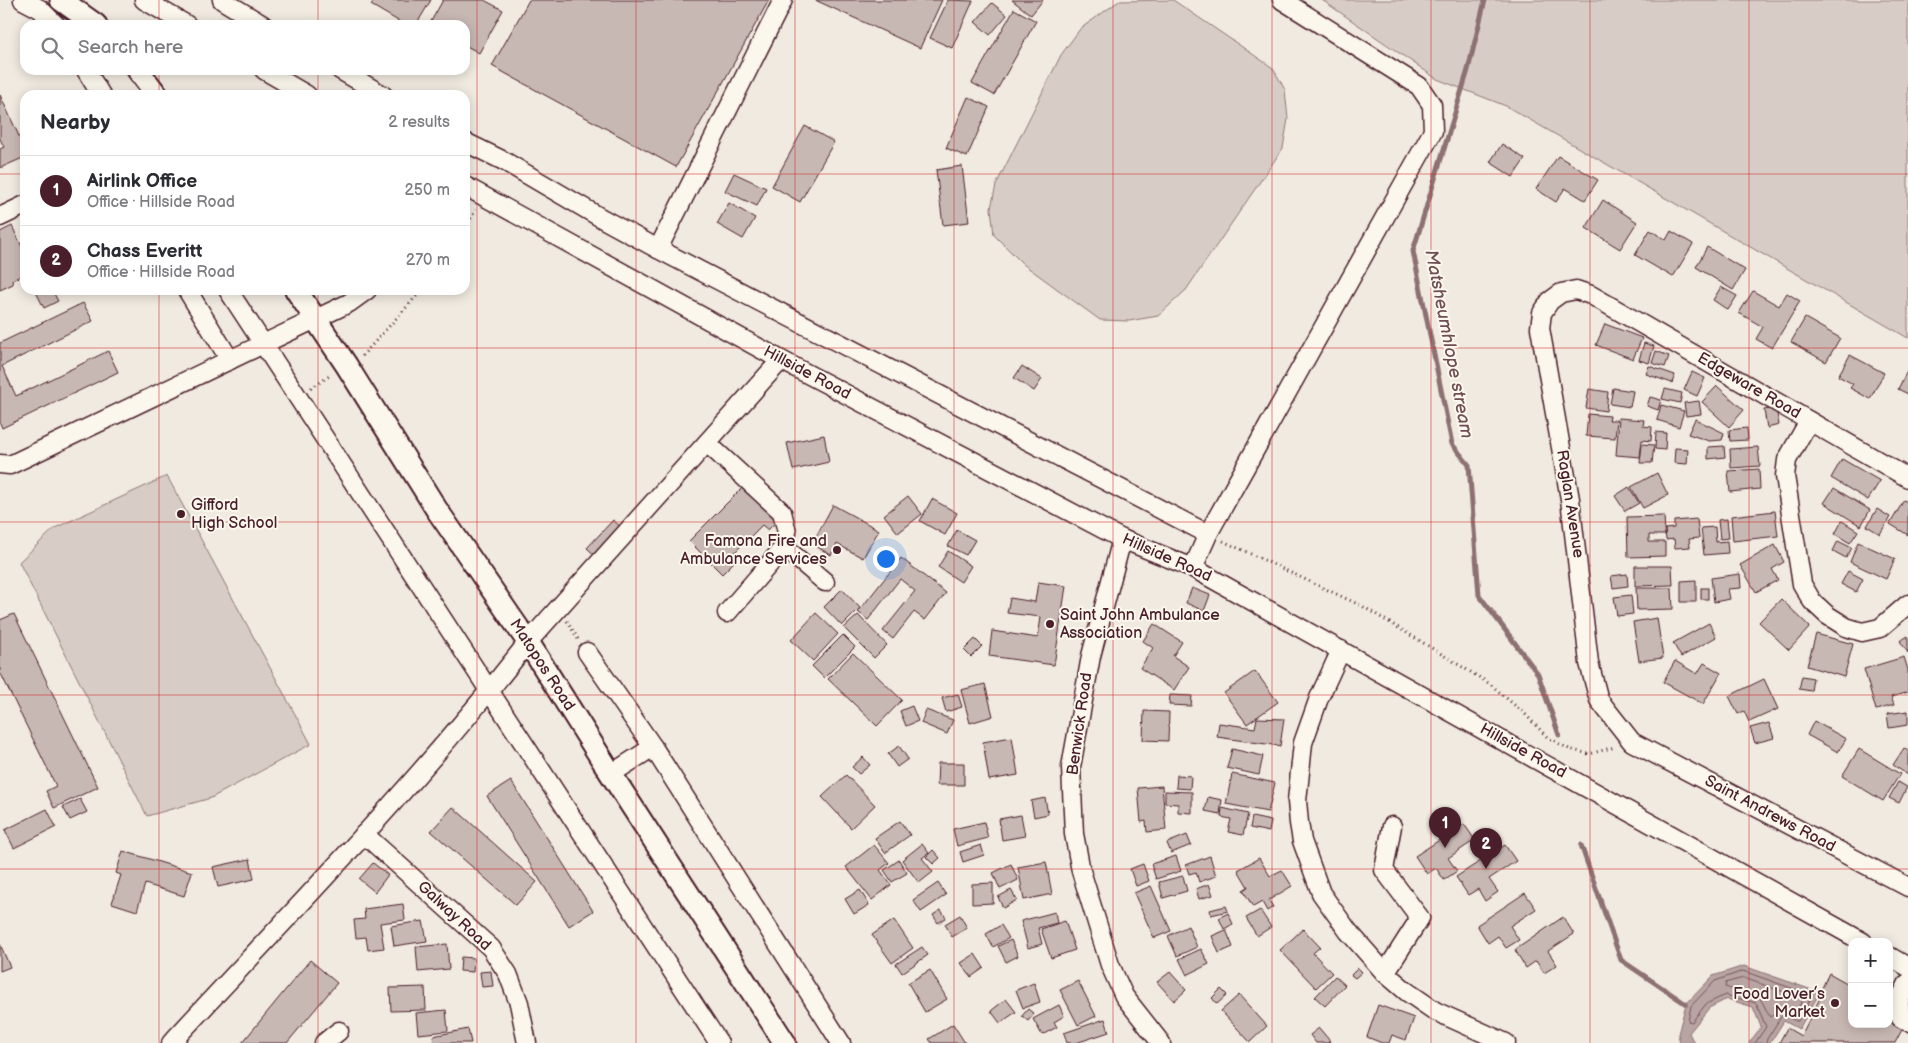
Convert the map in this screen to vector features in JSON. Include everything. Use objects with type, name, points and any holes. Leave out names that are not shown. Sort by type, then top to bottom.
[{"type":"main road","points":[[60,0],[89,20]]},
{"type":"main road","points":[[142,75],[153,90]]},
{"type":"main road","name":"Matopos Road","points":[[299,295],[347,366],[437,510],[528,642],[785,1043]]},
{"type":"street","points":[[23,0],[40,10],[51,20]]},
{"type":"street","points":[[144,0],[178,20]]},
{"type":"street","points":[[222,0],[255,20]]},
{"type":"street","points":[[658,249],[783,0]]},
{"type":"street","points":[[1193,568],[1208,534],[1433,131],[1432,105],[1419,86],[1282,0]]},
{"type":"street","points":[[89,75],[98,90]]},
{"type":"street","points":[[272,75],[298,90]]},
{"type":"street","points":[[349,75],[374,90]]},
{"type":"street","points":[[470,148],[504,161],[658,249],[1208,534]]},
{"type":"street","name":"Hillside Road","points":[[470,189],[781,360],[1122,538],[1193,568],[1856,938]]},
{"type":"street","points":[[0,217],[20,207]]},
{"type":"street","name":"Raglan Avenue","points":[[1591,295],[1576,290],[1561,293],[1550,301],[1542,313],[1540,328],[1570,498],[1589,663],[1599,700],[1632,742]]},
{"type":"street","points":[[191,295],[230,360]]},
{"type":"street","points":[[231,295],[719,1043]]},
{"type":"street","points":[[0,464],[10,465],[349,303],[360,295]]},
{"type":"street","name":"Edgeware Road","points":[[1591,295],[1908,478]]},
{"type":"street","points":[[171,1043],[364,834],[490,691],[528,642],[781,360]]},
{"type":"street","points":[[1809,421],[1787,460],[1785,476],[1802,584],[1812,601],[1827,615],[1846,627],[1862,632],[1880,628],[1908,604]]},
{"type":"street","points":[[707,443],[782,512],[787,532],[784,547],[727,613]]},
{"type":"street","name":"Benwick Road","points":[[1122,538],[1090,656],[1071,767],[1074,834],[1081,871],[1110,965],[1124,996],[1161,1043]]},
{"type":"street","points":[[784,547],[825,582]]},
{"type":"street","points":[[1341,650],[1319,698],[1303,744],[1297,801],[1298,823],[1321,893],[1348,931],[1385,973],[1435,1011],[1506,1043]]},
{"type":"street","points":[[587,652],[652,747],[841,1043]]},
{"type":"street","name":"Saint Andrews Road","points":[[1632,742],[1908,887]]},
{"type":"street","points":[[611,774],[652,747]]},
{"type":"street","points":[[1385,973],[1420,918],[1384,870],[1392,826]]},
{"type":"street","name":"Galway Road","points":[[364,834],[491,948],[508,974],[519,1003],[527,1043]]},
{"type":"street","points":[[1893,958],[1908,967]]},
{"type":"street","points":[[1908,983],[1899,1001],[1901,1018],[1908,1022]]},
{"type":"street","points":[[324,1043],[339,1031]]},
{"type":"path","points":[[297,397],[362,356],[417,295]]},
{"type":"path","points":[[1208,534],[1362,606],[1418,639],[1490,684],[1525,714],[1547,737],[1569,749],[1589,754],[1632,742]]},
{"type":"path","points":[[558,609],[587,652]]},
{"type":"shaded area","points":[[1173,0],[1273,68],[1285,90],[1288,119],[1283,148],[1186,290],[1158,316],[1129,321],[1100,320],[1023,264],[994,235],[991,208],[996,185],[1061,55],[1080,29],[1119,1]]},
{"type":"shaded area","points":[[1322,0],[1908,0],[1908,338],[1506,106],[1437,79]]},
{"type":"shaded area","points":[[167,476],[311,744],[211,798],[147,816],[19,562],[55,528]]},
{"type":"water","points":[[1744,966],[1819,994],[1799,1029],[1784,1021],[1770,1043],[1749,1043],[1761,1027],[1753,1007],[1727,999],[1709,1008],[1689,1033],[1694,1043],[1680,1043],[1678,1034],[1686,1004],[1713,976]]},
{"type":"building","points":[[374,0],[431,0],[419,20],[396,20],[371,5]]},
{"type":"building","points":[[443,0],[484,0],[503,10],[479,53],[470,48],[470,20],[432,20]]},
{"type":"building","points":[[529,0],[769,0],[676,167],[492,66]]},
{"type":"building","points":[[815,0],[942,0],[920,48]]},
{"type":"building","points":[[948,0],[973,1],[952,48],[930,38]]},
{"type":"building","points":[[1012,0],[1043,0],[1031,15]]},
{"type":"building","points":[[992,3],[1007,15],[990,35],[975,22]]},
{"type":"building","points":[[1014,9],[1036,21],[994,95],[972,83]]},
{"type":"building","points":[[0,95],[20,138],[20,159],[0,168],[0,149],[4,147],[0,139]]},
{"type":"building","points":[[968,97],[989,107],[967,157],[946,148]]},
{"type":"building","points":[[805,126],[834,142],[800,202],[772,186]]},
{"type":"building","points":[[1502,144],[1525,159],[1513,177],[1490,162]]},
{"type":"building","points":[[1558,156],[1598,180],[1585,200],[1565,188],[1556,202],[1536,189]]},
{"type":"building","points":[[962,166],[969,222],[943,225],[936,170]]},
{"type":"building","points":[[734,173],[766,188],[757,206],[725,191]]},
{"type":"building","points":[[1603,200],[1637,222],[1620,249],[1586,228]]},
{"type":"building","points":[[729,203],[755,218],[743,239],[717,224]]},
{"type":"building","points":[[12,226],[20,243],[20,276],[12,280],[13,284],[0,290],[0,232]]},
{"type":"building","points":[[1650,230],[1666,240],[1671,231],[1693,244],[1673,277],[1635,255]]},
{"type":"building","points":[[1707,247],[1745,270],[1733,290],[1696,267]]},
{"type":"building","points":[[1721,287],[1737,296],[1728,310],[1713,300]]},
{"type":"building","points":[[1753,291],[1779,306],[1787,293],[1800,301],[1772,348],[1756,339],[1763,327],[1739,313]]},
{"type":"building","points":[[38,295],[55,295],[58,301],[44,308]]},
{"type":"building","points":[[83,303],[93,321],[2,366],[16,396],[108,351],[118,372],[2,428],[0,423],[0,343]]},
{"type":"building","points":[[1805,318],[1840,338],[1826,362],[1791,342]]},
{"type":"building","points":[[1605,324],[1642,338],[1633,359],[1596,345]]},
{"type":"building","points":[[1644,343],[1654,346],[1649,363],[1639,360]]},
{"type":"building","points":[[1656,351],[1669,356],[1665,367],[1652,363]]},
{"type":"building","points":[[1850,355],[1884,373],[1870,399],[1850,388],[1853,384],[1838,376]]},
{"type":"building","points":[[1022,366],[1042,379],[1034,391],[1014,378]]},
{"type":"building","points":[[1649,366],[1675,375],[1672,383],[1646,374]]},
{"type":"building","points":[[1908,369],[1908,394],[1898,389]]},
{"type":"building","points":[[1692,372],[1705,378],[1697,396],[1684,390]]},
{"type":"building","points":[[1717,386],[1744,410],[1729,427],[1702,402]]},
{"type":"building","points":[[1613,388],[1633,391],[1630,407],[1610,404]]},
{"type":"building","points":[[1589,389],[1608,392],[1606,411],[1586,408]]},
{"type":"building","points":[[1665,389],[1682,393],[1680,403],[1662,399]]},
{"type":"building","points":[[1650,397],[1661,400],[1658,410],[1647,406]]},
{"type":"building","points":[[1699,401],[1701,414],[1686,416],[1684,403]]},
{"type":"building","points":[[1661,405],[1684,411],[1679,427],[1657,420]]},
{"type":"building","points":[[1776,408],[1779,425],[1767,428],[1764,410]]},
{"type":"building","points":[[1588,414],[1610,416],[1609,420],[1617,420],[1615,438],[1586,436]]},
{"type":"building","points":[[1619,418],[1644,420],[1643,426],[1652,427],[1651,441],[1642,440],[1640,457],[1616,455]]},
{"type":"building","points":[[1695,419],[1724,433],[1722,440],[1709,441],[1688,434]]},
{"type":"building","points":[[1747,428],[1748,440],[1730,441],[1729,430]]},
{"type":"building","points":[[1656,432],[1666,433],[1665,450],[1655,449]]},
{"type":"building","points":[[824,435],[829,462],[793,470],[787,443]]},
{"type":"building","points":[[1642,444],[1654,445],[1652,463],[1640,463]]},
{"type":"building","points":[[1724,446],[1725,457],[1708,459],[1708,447]]},
{"type":"building","points":[[1758,447],[1760,466],[1731,468],[1730,449]]},
{"type":"building","points":[[1675,448],[1688,449],[1687,464],[1674,463]]},
{"type":"building","points":[[1842,459],[1880,481],[1868,500],[1831,478]]},
{"type":"building","points":[[1759,469],[1760,489],[1730,492],[1728,471]]},
{"type":"building","points":[[1657,473],[1668,495],[1643,508],[1631,487]]},
{"type":"building","points":[[745,485],[779,519],[768,530],[762,525],[734,553],[738,558],[722,574],[689,541]]},
{"type":"building","points":[[1629,487],[1639,503],[1625,511],[1615,496]]},
{"type":"building","points":[[1834,488],[1870,510],[1861,526],[1824,503]]},
{"type":"building","points":[[908,496],[922,514],[898,533],[884,515]]},
{"type":"building","points":[[932,499],[957,513],[945,535],[920,521]]},
{"type":"building","points":[[1904,500],[1908,503],[1908,535],[1890,524]]},
{"type":"building","points":[[833,505],[879,530],[863,558],[837,544],[831,555],[812,544]]},
{"type":"building","points":[[1877,509],[1890,517],[1880,534],[1867,526]]},
{"type":"building","points":[[1775,511],[1778,536],[1733,541],[1731,516]]},
{"type":"building","points":[[1664,516],[1665,535],[1649,535],[1649,542],[1665,542],[1665,556],[1628,557],[1627,517]]},
{"type":"building","points":[[1697,519],[1699,538],[1689,539],[1690,547],[1675,548],[1674,539],[1666,540],[1665,529],[1674,528],[1674,521]]},
{"type":"building","points":[[1727,519],[1729,538],[1720,539],[1718,520]]},
{"type":"building","points":[[613,520],[623,529],[597,557],[587,548]]},
{"type":"building","points":[[1842,521],[1858,531],[1850,543],[1835,534]]},
{"type":"building","points":[[1715,527],[1716,542],[1727,541],[1728,553],[1704,555],[1701,528]]},
{"type":"building","points":[[957,530],[975,540],[966,555],[948,546]]},
{"type":"building","points":[[1838,541],[1852,548],[1846,558],[1833,551]]},
{"type":"building","points":[[1858,542],[1895,559],[1886,579],[1850,562]]},
{"type":"building","points":[[1775,545],[1784,562],[1772,569],[1778,580],[1756,592],[1740,565]]},
{"type":"building","points":[[948,551],[971,566],[961,582],[938,567]]},
{"type":"building","points":[[901,558],[946,593],[925,620],[914,612],[893,639],[883,631],[915,591],[900,579],[868,620],[858,612]]},
{"type":"building","points":[[1635,566],[1672,566],[1673,585],[1635,586]]},
{"type":"building","points":[[1848,571],[1863,579],[1856,592],[1841,584]]},
{"type":"building","points":[[1627,574],[1628,586],[1613,588],[1611,576]]},
{"type":"building","points":[[1740,574],[1741,588],[1728,589],[1730,599],[1714,602],[1711,578]]},
{"type":"building","points":[[1696,580],[1696,602],[1681,602],[1681,581]]},
{"type":"building","name":"Saint John Ambulance Association","points":[[1038,582],[1066,586],[1054,665],[989,656],[992,631],[1038,638],[1041,617],[1007,613],[1010,598],[1035,602]]},
{"type":"building","points":[[1192,588],[1210,595],[1204,611],[1186,603]]},
{"type":"building","points":[[1636,588],[1672,588],[1673,609],[1637,610]]},
{"type":"building","points":[[1701,588],[1708,588],[1708,599],[1701,599]]},
{"type":"building","points":[[842,589],[860,608],[842,626],[824,607]]},
{"type":"building","points":[[1631,595],[1633,614],[1617,616],[1614,597]]},
{"type":"building","points":[[1781,599],[1810,627],[1789,650],[1759,622]]},
{"type":"building","points":[[816,613],[838,634],[813,661],[791,640]]},
{"type":"building","points":[[14,614],[98,787],[54,808],[46,791],[56,786],[0,672],[0,620]]},
{"type":"building","points":[[858,615],[887,645],[874,658],[844,628]]},
{"type":"building","points":[[1657,618],[1663,658],[1639,661],[1633,622]]},
{"type":"building","points":[[1709,623],[1716,637],[1681,657],[1673,643]]},
{"type":"building","points":[[1154,624],[1182,642],[1173,656],[1189,667],[1174,690],[1140,668],[1153,648],[1143,641]]},
{"type":"building","points":[[1816,634],[1853,644],[1844,677],[1807,666]]},
{"type":"building","points":[[843,635],[855,647],[824,678],[812,666]]},
{"type":"building","points":[[1908,636],[1908,653],[1900,641]]},
{"type":"building","points":[[975,639],[982,646],[971,657],[964,650]]},
{"type":"building","points":[[853,653],[902,700],[877,726],[828,679]]},
{"type":"building","points":[[1904,657],[1908,670],[1908,692],[1891,697],[1894,705],[1876,710],[1864,669]]},
{"type":"building","points":[[1675,661],[1697,674],[1704,663],[1721,673],[1703,704],[1663,682]]},
{"type":"building","points":[[1255,671],[1278,702],[1247,724],[1224,693]]},
{"type":"building","points":[[1802,676],[1813,678],[1811,691],[1799,689]]},
{"type":"building","points":[[1764,679],[1778,709],[1749,722],[1744,711],[1738,714],[1729,696]]},
{"type":"building","points":[[985,684],[993,716],[970,723],[961,690]]},
{"type":"building","points":[[958,694],[962,707],[946,712],[942,698]]},
{"type":"building","points":[[1170,695],[1192,696],[1191,706],[1169,705]]},
{"type":"building","points":[[912,706],[918,721],[906,726],[900,711]]},
{"type":"building","points":[[926,710],[953,720],[947,734],[921,723]]},
{"type":"building","points":[[1144,711],[1169,712],[1168,741],[1143,740]]},
{"type":"building","points":[[1908,711],[1908,725],[1889,728],[1887,714]]},
{"type":"building","points":[[1257,718],[1284,719],[1280,746],[1217,737],[1219,723],[1255,728]]},
{"type":"building","points":[[1814,721],[1846,739],[1838,752],[1807,735]]},
{"type":"building","points":[[1769,723],[1774,738],[1755,743],[1750,728]]},
{"type":"building","points":[[1012,737],[1018,775],[989,780],[983,742]]},
{"type":"building","points":[[899,746],[908,759],[897,767],[888,754]]},
{"type":"building","points":[[1904,748],[1908,751],[1908,775],[1893,765]]},
{"type":"building","points":[[1232,749],[1263,756],[1259,775],[1227,768]]},
{"type":"building","points":[[1859,749],[1900,774],[1883,801],[1842,776]]},
{"type":"building","points":[[863,757],[870,765],[859,774],[852,767]]},
{"type":"building","points":[[938,763],[964,763],[964,785],[937,785]]},
{"type":"building","points":[[1232,774],[1275,783],[1268,812],[1226,804]]},
{"type":"building","points":[[846,775],[875,805],[851,828],[822,797]]},
{"type":"building","points":[[1177,775],[1191,776],[1190,789],[1176,788]]},
{"type":"building","points":[[511,781],[593,911],[569,926],[487,796]]},
{"type":"building","points":[[1898,782],[1907,787],[1899,803],[1889,798]]},
{"type":"building","points":[[1162,786],[1166,830],[1147,832],[1146,821],[1141,822],[1138,788]]},
{"type":"building","points":[[1165,791],[1192,792],[1192,813],[1178,812],[1178,804],[1165,803]]},
{"type":"building","points":[[1208,797],[1222,800],[1220,814],[1205,811]]},
{"type":"building","points":[[1045,798],[1048,814],[1034,817],[1031,801]]},
{"type":"building","points":[[80,799],[87,812],[70,820],[63,807]]},
{"type":"building","points":[[453,807],[537,882],[516,905],[431,831]]},
{"type":"building","points":[[1222,808],[1248,814],[1243,835],[1228,832],[1231,819],[1221,817]]},
{"type":"building","points":[[47,809],[56,827],[14,848],[5,830]]},
{"type":"building","points":[[1021,815],[1025,836],[1002,840],[999,819]]},
{"type":"building","points":[[1252,817],[1271,821],[1269,832],[1250,828]]},
{"type":"building","points":[[900,821],[910,835],[885,853],[875,838]]},
{"type":"building","points":[[984,822],[988,838],[957,846],[953,829]]},
{"type":"building","points":[[1464,824],[1475,840],[1448,858],[1457,871],[1444,880],[1436,868],[1427,874],[1415,856]]},
{"type":"building","points":[[1187,835],[1191,845],[1171,853],[1167,843]]},
{"type":"building","points":[[922,844],[929,853],[922,858],[933,872],[919,883],[902,860]]},
{"type":"building","points":[[874,845],[889,863],[880,870],[891,885],[872,900],[846,867]]},
{"type":"building","points":[[981,845],[984,855],[963,862],[960,852]]},
{"type":"building","points":[[1505,845],[1516,861],[1489,879],[1498,892],[1485,901],[1478,889],[1468,895],[1456,877]]},
{"type":"building","points":[[933,850],[940,858],[933,864],[926,857]]},
{"type":"building","points":[[123,851],[192,872],[184,896],[145,884],[137,911],[112,903],[121,875],[116,873]]},
{"type":"building","points":[[1176,856],[1181,871],[1156,879],[1151,864]]},
{"type":"building","points":[[1210,856],[1216,876],[1199,882],[1196,872],[1189,874],[1186,865]]},
{"type":"building","points":[[1259,858],[1270,876],[1282,870],[1292,886],[1269,900],[1273,907],[1267,911],[1262,902],[1253,907],[1243,890],[1248,887],[1238,870]]},
{"type":"building","points":[[250,859],[254,879],[218,887],[213,867]]},
{"type":"building","points":[[899,860],[907,873],[892,882],[884,870]]},
{"type":"building","points":[[1046,862],[1052,894],[1024,900],[1018,867]]},
{"type":"building","points":[[373,863],[388,875],[375,892],[359,879]]},
{"type":"building","points":[[1011,864],[1018,880],[1000,889],[993,873]]},
{"type":"building","points":[[1143,864],[1149,881],[1136,886],[1130,869]]},
{"type":"building","points":[[1183,876],[1187,891],[1163,898],[1159,882]]},
{"type":"building","points":[[938,883],[946,895],[921,912],[913,900]]},
{"type":"building","points":[[993,883],[993,903],[972,904],[972,884]]},
{"type":"building","points":[[1209,884],[1213,895],[1199,899],[1196,889]]},
{"type":"building","points":[[1151,886],[1171,931],[1154,938],[1134,893]]},
{"type":"building","points":[[860,890],[869,905],[854,914],[845,899]]},
{"type":"building","points":[[1011,890],[1017,900],[1003,908],[998,897]]},
{"type":"building","points":[[1525,893],[1536,909],[1510,926],[1519,940],[1506,948],[1498,936],[1488,943],[1477,925]]},
{"type":"building","points":[[403,904],[405,920],[380,923],[384,948],[368,950],[366,937],[356,938],[354,920],[365,919],[364,909]]},
{"type":"building","points":[[1226,906],[1228,911],[1211,915],[1210,910]]},
{"type":"building","points":[[941,910],[946,918],[938,923],[933,915]]},
{"type":"building","points":[[1260,910],[1271,927],[1257,936],[1246,918]]},
{"type":"building","points":[[1055,912],[1057,923],[1038,928],[1042,944],[1028,948],[1021,921]]},
{"type":"building","points":[[1228,913],[1233,924],[1224,929],[1219,918]]},
{"type":"building","points":[[960,915],[967,928],[952,937],[945,924]]},
{"type":"building","points":[[1563,917],[1574,934],[1548,951],[1557,965],[1544,973],[1536,961],[1526,968],[1515,950]]},
{"type":"building","points":[[894,920],[913,948],[892,963],[872,935]]},
{"type":"building","points":[[423,921],[427,941],[394,946],[391,926]]},
{"type":"building","points":[[1065,921],[1075,950],[1051,958],[1041,929]]},
{"type":"building","points":[[1001,925],[1009,938],[993,947],[986,934]]},
{"type":"building","points":[[1188,926],[1197,947],[1177,956],[1168,936]]},
{"type":"building","points":[[1303,929],[1320,947],[1313,953],[1332,973],[1316,988],[1280,950]]},
{"type":"building","points":[[1226,930],[1233,947],[1219,953],[1212,936]]},
{"type":"building","points":[[1011,940],[1018,956],[1006,962],[998,946]]},
{"type":"building","points":[[0,944],[10,967],[0,971]]},
{"type":"building","points":[[447,944],[449,969],[418,972],[416,947]]},
{"type":"building","points":[[922,947],[928,955],[902,973],[896,964]]},
{"type":"building","points":[[1201,949],[1209,964],[1187,975],[1179,959]]},
{"type":"building","points":[[975,954],[984,968],[971,977],[961,963]]},
{"type":"building","points":[[461,957],[474,958],[473,972],[460,971]]},
{"type":"building","points":[[310,960],[337,983],[287,1043],[242,1043]]},
{"type":"building","points":[[1358,968],[1362,972],[1355,978],[1351,975]]},
{"type":"building","points":[[930,970],[947,999],[925,1012],[908,983]]},
{"type":"building","points":[[491,971],[493,986],[482,987],[480,972]]},
{"type":"building","points":[[1170,972],[1186,990],[1174,1001],[1157,982]]},
{"type":"building","name":"Food Lover’s Market","points":[[1829,973],[1848,984],[1848,1028],[1893,1028],[1893,1015],[1906,1022],[1895,1043],[1779,1043],[1787,1028],[1801,1036],[1823,992],[1821,990]]},
{"type":"building","points":[[1335,976],[1345,985],[1325,1006],[1315,997]]},
{"type":"building","points":[[1078,981],[1096,1016],[1078,1025],[1060,990]]},
{"type":"building","points":[[1034,983],[1040,1002],[1023,1008],[1016,990]]},
{"type":"building","points":[[425,987],[426,1010],[391,1011],[390,988]]},
{"type":"building","points":[[1221,989],[1227,995],[1217,1004],[1212,998]]},
{"type":"building","points":[[1239,995],[1267,1026],[1250,1042],[1221,1011]]},
{"type":"building","points":[[1006,999],[1016,1012],[1000,1023],[991,1011]]},
{"type":"building","points":[[1059,1005],[1064,1016],[1054,1022],[1057,1027],[1042,1035],[1033,1019]]},
{"type":"building","points":[[1378,1005],[1414,1018],[1406,1040],[1392,1035],[1389,1043],[1382,1043],[1367,1037]]},
{"type":"building","points":[[1028,1009],[1034,1014],[1028,1021],[1022,1016]]},
{"type":"building","points":[[446,1010],[448,1031],[418,1034],[416,1013]]},
{"type":"building","points":[[1105,1019],[1109,1032],[1076,1043],[1067,1043],[1064,1033]]},
{"type":"building","points":[[953,1024],[965,1043],[932,1043],[929,1039]]},
{"type":"building","points":[[1319,1028],[1330,1041],[1328,1043],[1316,1043],[1310,1035]]},
{"type":"building","points":[[468,1029],[471,1043],[434,1043],[433,1036]]},
{"type":"waterway","name":"Matsheumhlope stream","points":[[1485,0],[1468,70],[1413,251],[1452,444],[1469,465],[1479,595],[1538,674],[1559,735]]},
{"type":"waterway","points":[[1581,845],[1621,960],[1686,1004]]},
{"type":"place","name":"Gifford High School","points":[[181,514]]},
{"type":"place","name":"Famona Fire and Ambulance Services","points":[[837,550]]},
{"type":"place","name":"Saint John Ambulance Association","points":[[1050,624]]},
{"type":"place","name":"Airlink Office","points":[[1445,848]]},
{"type":"place","name":"Chass Everitt","points":[[1486,869]]},
{"type":"place","name":"Food Lover’s Market","points":[[1835,1003]]}]
